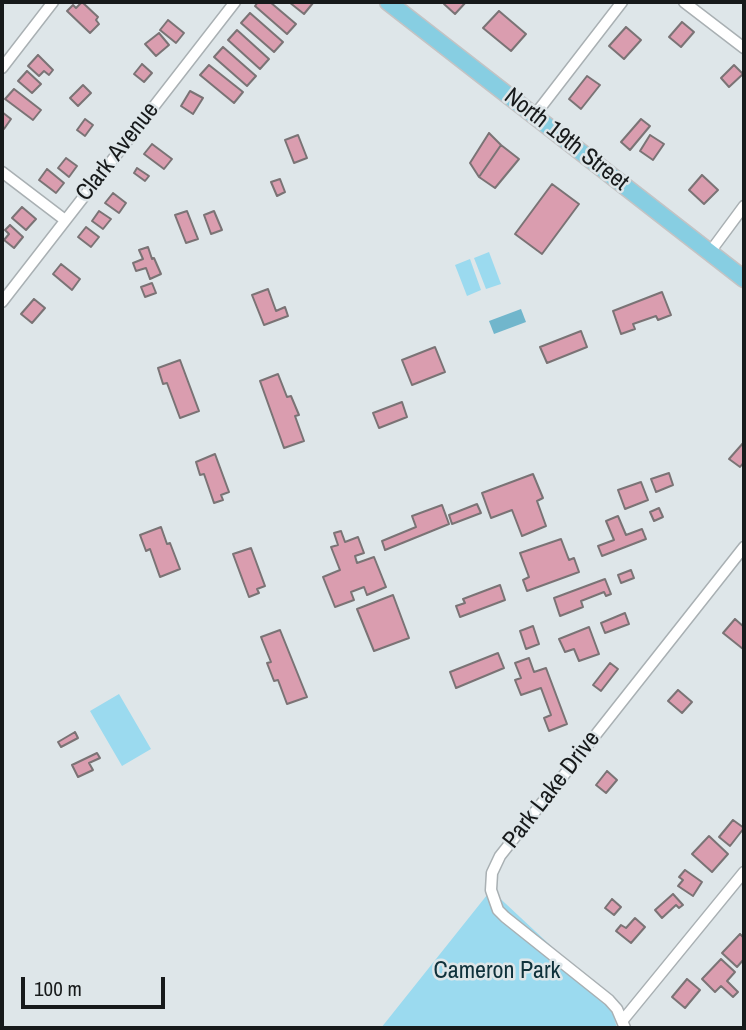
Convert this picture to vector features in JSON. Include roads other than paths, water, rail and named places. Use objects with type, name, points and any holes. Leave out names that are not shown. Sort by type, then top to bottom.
[{"type":"main road","name":"North 19th Street","points":[[388,2],[744,279]]},
{"type":"street","points":[[2,68],[53,2]]},
{"type":"street","name":"Clark Avenue","points":[[2,302],[235,2]]},
{"type":"street","points":[[534,116],[622,2]]},
{"type":"street","points":[[684,2],[744,48]]},
{"type":"street","points":[[2,172],[65,220]]},
{"type":"street","points":[[710,252],[744,206]]},
{"type":"street","name":"Park Lake Drive","points":[[624,1024],[609,1000],[498,909],[491,890],[492,873],[500,856],[744,547]]},
{"type":"street","points":[[624,1024],[744,872]]},
{"type":"park label","name":"Cameron Park","points":[[497,972]]}]
